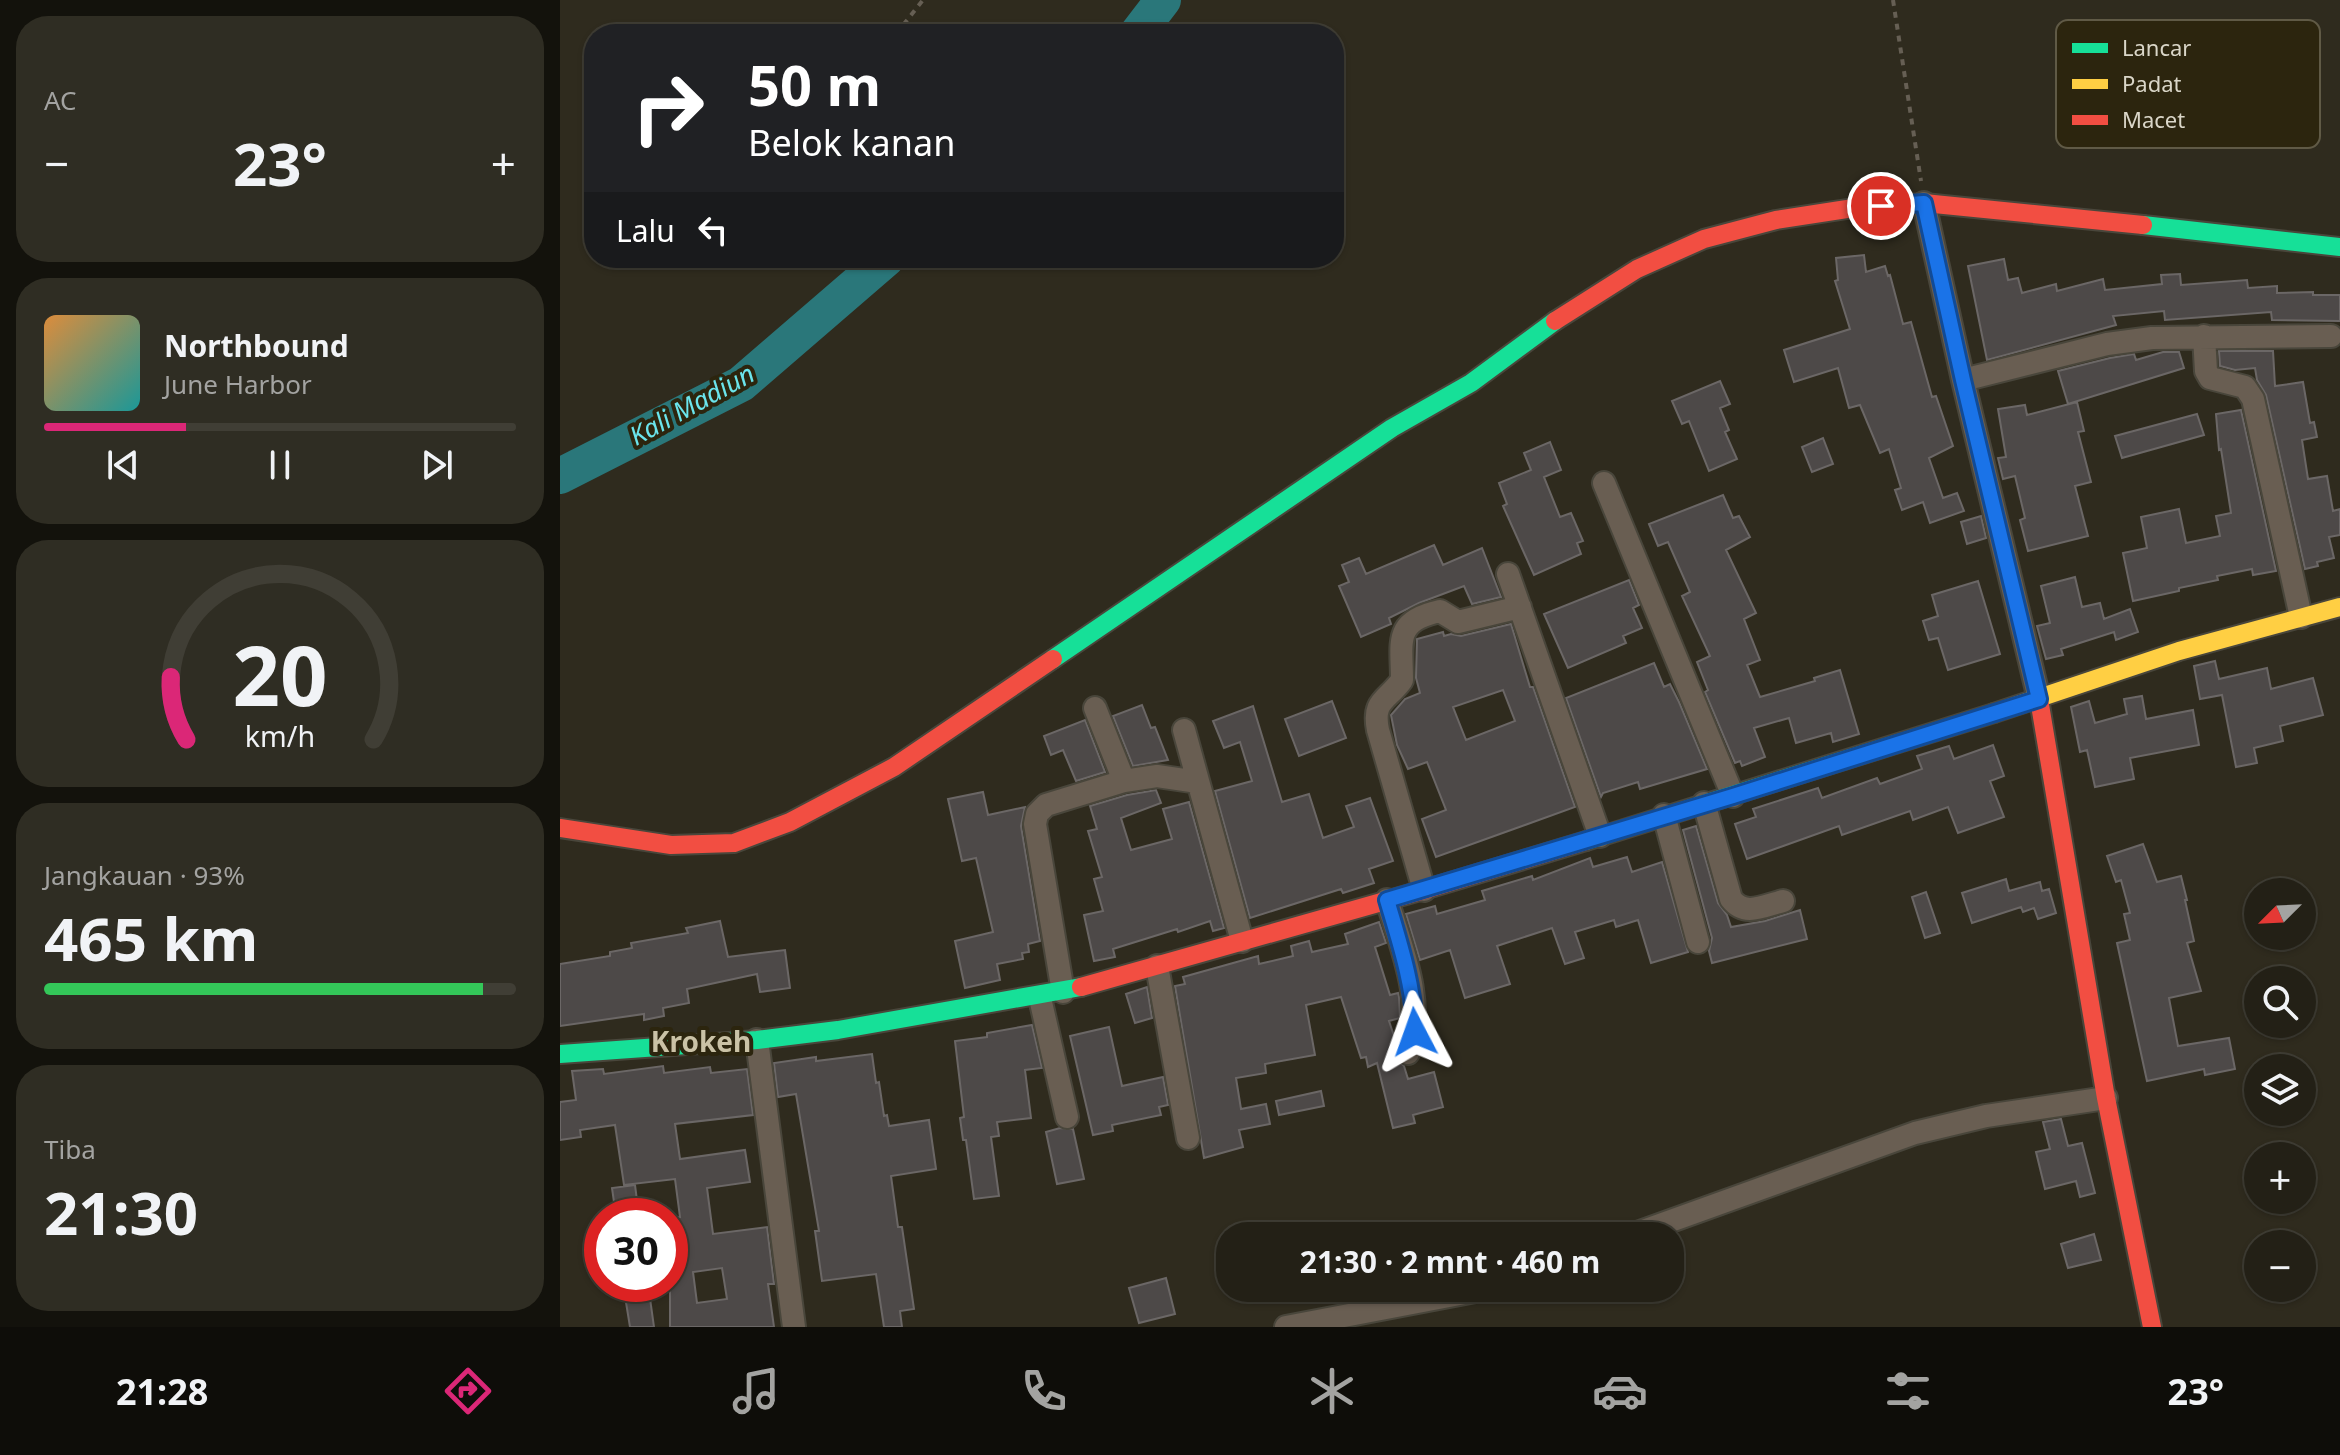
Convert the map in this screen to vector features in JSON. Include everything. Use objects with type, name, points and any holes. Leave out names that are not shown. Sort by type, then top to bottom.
[{"type":"street","points":[[1924,203],[2039,699],[2106,1098],[2152,1327]]},
{"type":"street","points":[[560,828],[671,845],[734,843],[790,822],[894,767],[1392,428],[1471,383],[1573,307],[1637,269],[1704,239],[1776,220],[1860,207],[1924,203],[2340,247]]},
{"type":"street","points":[[2204,336],[2206,371],[2210,378],[2245,387],[2253,399],[2301,617]]},
{"type":"street","points":[[1963,380],[2107,344],[2152,338],[2331,336]]},
{"type":"street","points":[[1604,483],[1733,796]]},
{"type":"street","points":[[1508,574],[1600,836]]},
{"type":"street","points":[[1424,890],[1378,730],[1375,716],[1377,706],[1402,680],[1400,641],[1403,632],[1414,620],[1440,611],[1458,622],[1520,607]]},
{"type":"street","points":[[560,1054],[757,1040],[1040,998],[1424,890],[1733,796],[2179,651],[2340,607]]},
{"type":"street","points":[[1095,708],[1124,781]]},
{"type":"street","points":[[1184,730],[1242,941]]},
{"type":"street","points":[[1063,992],[1035,824],[1037,814],[1046,805],[1124,781],[1157,776],[1198,782]]},
{"type":"street","points":[[1704,803],[1731,899],[1738,908],[1746,910],[1783,901]]},
{"type":"street","points":[[1664,815],[1698,942]]},
{"type":"street","points":[[1387,900],[1409,974],[1415,1007],[1415,1032],[1408,1053]]},
{"type":"street","points":[[1157,966],[1188,1138]]},
{"type":"street","points":[[1040,998],[1067,1117]]},
{"type":"street","points":[[757,1040],[794,1327]]},
{"type":"street","points":[[1668,1222],[1915,1133],[1986,1116],[2106,1098]]},
{"type":"street","points":[[1286,1327],[1417,1302]]},
{"type":"path","points":[[904,24],[923,0]]},
{"type":"path","points":[[1893,0],[1924,203]]},
{"type":"building","points":[[1864,255],[1866,272],[1885,266],[1890,275],[1903,324],[1911,322],[1932,397],[1936,396],[1953,446],[1929,458],[1943,498],[1957,493],[1964,511],[1930,523],[1923,502],[1902,510],[1895,490],[1901,488],[1889,449],[1880,453],[1860,405],[1849,408],[1838,368],[1794,382],[1784,350],[1850,329],[1835,281],[1838,280],[1836,258]]},
{"type":"building","points":[[2004,259],[2008,280],[2018,278],[2022,293],[2056,284],[2057,291],[2103,279],[2105,290],[2162,284],[2161,275],[2180,274],[2181,285],[2247,280],[2248,288],[2277,286],[2277,293],[2340,295],[2340,321],[2272,320],[2271,312],[2165,320],[2164,311],[2113,316],[2116,325],[1987,360],[1968,266]]},
{"type":"building","points":[[2219,351],[2273,351],[2275,386],[2303,382],[2310,423],[2314,422],[2317,437],[2302,440],[2308,479],[2327,476],[2333,511],[2340,509],[2340,535],[2329,537],[2334,558],[2305,569],[2266,395],[2257,380],[2255,368],[2235,370],[2220,366]]},
{"type":"building","points":[[2163,352],[2179,352],[2184,368],[2068,404],[2058,371],[2110,358],[2134,354],[2136,360]]},
{"type":"building","points":[[1720,381],[1730,404],[1720,408],[1729,430],[1725,432],[1737,459],[1709,471],[1689,421],[1682,424],[1672,401]]},
{"type":"building","points":[[2077,402],[2084,431],[2078,432],[2091,482],[2075,486],[2088,536],[2028,551],[2020,520],[2025,518],[2015,476],[2003,479],[1998,458],[2006,457],[1998,409],[2025,405],[2027,415]]},
{"type":"building","points":[[2241,410],[2276,571],[2253,575],[2252,569],[2217,576],[2218,580],[2133,601],[2123,553],[2147,548],[2141,517],[2179,509],[2186,543],[2220,536],[2216,516],[2231,513],[2219,450],[2216,414]]},
{"type":"building","points":[[2197,414],[2204,435],[2122,458],[2115,436]]},
{"type":"building","points":[[1823,438],[1833,464],[1812,472],[1802,447]]},
{"type":"building","points":[[1550,442],[1561,470],[1544,477],[1560,517],[1571,513],[1583,541],[1577,543],[1581,554],[1534,575],[1503,506],[1507,504],[1499,483],[1531,470],[1524,453]]},
{"type":"building","points":[[1723,495],[1733,518],[1739,516],[1750,537],[1726,550],[1756,613],[1744,619],[1760,660],[1747,665],[1760,697],[1815,681],[1814,678],[1840,670],[1859,734],[1833,742],[1831,733],[1796,743],[1789,718],[1754,728],[1765,757],[1742,766],[1740,761],[1735,763],[1705,692],[1708,690],[1697,662],[1710,656],[1682,596],[1690,592],[1668,542],[1658,546],[1649,524]]},
{"type":"building","points":[[1981,516],[1986,538],[1967,544],[1961,522]]},
{"type":"building","points":[[1434,545],[1443,565],[1482,548],[1501,597],[1472,604],[1464,586],[1419,603],[1389,618],[1391,624],[1361,637],[1339,586],[1349,582],[1342,565],[1359,558],[1366,574]]},
{"type":"building","points":[[2075,577],[2082,607],[2100,603],[2104,619],[2130,609],[2138,632],[2116,640],[2114,632],[2061,649],[2063,655],[2046,659],[2037,626],[2050,623],[2041,586]]},
{"type":"building","points":[[1629,580],[1639,605],[1633,608],[1642,628],[1623,636],[1626,643],[1568,668],[1544,614]]},
{"type":"building","points":[[1978,581],[2000,654],[1948,670],[1938,638],[1929,640],[1923,621],[1938,616],[1932,595]]},
{"type":"building","points":[[1511,624],[1530,687],[1533,687],[1575,807],[1436,857],[1422,819],[1446,810],[1427,762],[1408,769],[1397,745],[1391,715],[1405,699],[1420,693],[1416,678],[1417,639],[1443,632],[1444,636],[1461,636]],"holes":[[[1503,690],[1515,721],[1466,740],[1453,707]]]},
{"type":"building","points":[[2215,661],[2219,679],[2267,668],[2271,689],[2313,678],[2323,715],[2280,726],[2283,741],[2254,748],[2257,763],[2236,767],[2222,695],[2200,699],[2194,666]]},
{"type":"building","points":[[1654,663],[1664,687],[1670,684],[1679,702],[1707,769],[1640,789],[1638,782],[1603,793],[1601,797],[1566,698]]},
{"type":"building","points":[[2142,696],[2146,719],[2193,710],[2199,745],[2130,758],[2134,779],[2095,787],[2087,750],[2080,752],[2071,707],[2089,701],[2095,723],[2127,714],[2124,699]]},
{"type":"building","points":[[1332,701],[1346,738],[1299,756],[1285,719]]},
{"type":"building","points":[[1142,705],[1168,760],[1133,766],[1113,716]]},
{"type":"building","points":[[1253,706],[1282,802],[1309,794],[1323,838],[1354,827],[1346,806],[1370,798],[1393,861],[1369,869],[1374,883],[1343,893],[1341,889],[1250,918],[1215,791],[1252,781],[1240,742],[1224,748],[1213,721]]},
{"type":"building","points":[[1085,720],[1105,772],[1076,781],[1063,750],[1051,755],[1044,736]]},
{"type":"building","points":[[1993,745],[2004,776],[1990,781],[2004,817],[1958,833],[1948,807],[1913,820],[1910,811],[1842,835],[1839,826],[1747,859],[1735,824],[1756,817],[1753,809],[1818,788],[1822,798],[1877,778],[1880,784],[1922,769],[1917,756],[1949,746],[1954,759]]},
{"type":"building","points":[[1156,790],[1161,803],[1121,818],[1131,850],[1172,839],[1163,809],[1189,802],[1224,928],[1213,931],[1210,921],[1178,932],[1177,929],[1113,949],[1115,957],[1094,961],[1084,915],[1103,911],[1094,879],[1102,877],[1088,831],[1097,829],[1090,806]]},
{"type":"building","points":[[983,792],[988,815],[1025,807],[1021,826],[1040,941],[1028,944],[1029,952],[1022,953],[1023,959],[997,964],[1000,980],[965,988],[955,941],[993,932],[976,858],[962,861],[948,799]]},
{"type":"building","points":[[1696,826],[1718,903],[1731,927],[1800,910],[1807,939],[1712,963],[1709,951],[1712,938],[1683,830]]},
{"type":"building","points":[[2143,844],[2157,882],[2181,876],[2187,900],[2194,941],[2187,943],[2201,991],[2169,998],[2178,1046],[2229,1038],[2235,1069],[2205,1075],[2204,1069],[2147,1081],[2117,943],[2130,940],[2124,914],[2130,913],[2121,880],[2116,882],[2107,856]]},
{"type":"building","points":[[1627,857],[1632,872],[1662,862],[1688,952],[1651,963],[1638,920],[1616,927],[1614,920],[1575,932],[1584,958],[1565,964],[1552,928],[1497,946],[1510,984],[1465,998],[1450,950],[1420,960],[1406,914],[1435,906],[1437,914],[1485,900],[1482,891],[1532,876],[1533,880],[1590,858],[1593,867]]},
{"type":"building","points":[[2006,879],[2009,891],[2040,882],[2042,891],[2049,889],[2056,913],[2038,919],[2034,908],[2023,912],[2021,907],[1972,923],[1962,893]]},
{"type":"building","points":[[1926,892],[1940,933],[1925,938],[1912,897]]},
{"type":"building","points":[[720,921],[728,957],[785,950],[790,988],[760,992],[757,974],[687,989],[689,1003],[663,1008],[664,1016],[644,1020],[644,1014],[560,1026],[560,964],[610,956],[610,952],[632,948],[631,943],[688,933],[686,928]]},
{"type":"building","points":[[1379,922],[1386,943],[1375,947],[1390,995],[1398,993],[1399,997],[1400,1018],[1389,1021],[1396,1042],[1395,1058],[1404,1066],[1408,1079],[1434,1072],[1443,1107],[1413,1115],[1415,1123],[1393,1128],[1377,1063],[1368,1067],[1366,1057],[1361,1058],[1341,997],[1306,1005],[1315,1055],[1265,1064],[1266,1073],[1236,1078],[1241,1109],[1266,1104],[1270,1124],[1239,1130],[1243,1147],[1204,1158],[1175,986],[1185,984],[1183,977],[1258,956],[1259,964],[1293,956],[1291,946],[1309,941],[1312,952],[1348,944],[1345,934]]},
{"type":"building","points":[[1147,987],[1152,1018],[1135,1023],[1126,994]]},
{"type":"building","points":[[1032,1025],[1042,1068],[1025,1070],[1031,1118],[997,1122],[999,1136],[991,1137],[999,1196],[974,1199],[960,1118],[964,1117],[955,1041],[987,1037],[987,1033]]},
{"type":"building","points":[[1109,1027],[1122,1086],[1163,1077],[1168,1105],[1159,1107],[1161,1115],[1112,1125],[1113,1131],[1093,1135],[1070,1036]]},
{"type":"building","points":[[872,1054],[876,1083],[879,1082],[884,1116],[887,1115],[889,1126],[929,1120],[936,1169],[891,1176],[914,1309],[900,1311],[902,1327],[884,1327],[876,1274],[822,1281],[815,1231],[819,1231],[796,1094],[778,1097],[774,1063]]},
{"type":"building","points":[[663,1066],[664,1073],[710,1067],[711,1073],[747,1069],[753,1115],[675,1124],[680,1159],[745,1150],[750,1182],[707,1188],[713,1234],[767,1227],[774,1284],[768,1284],[774,1327],[670,1327],[670,1302],[688,1302],[688,1198],[678,1198],[675,1179],[624,1185],[615,1125],[580,1130],[581,1137],[560,1140],[560,1102],[576,1100],[572,1071],[603,1069],[604,1074]],"holes":[[[722,1268],[727,1299],[697,1303],[693,1272]]]},
{"type":"building","points":[[1321,1091],[1324,1106],[1279,1115],[1276,1101]]},
{"type":"building","points":[[2061,1119],[2068,1146],[2082,1143],[2095,1193],[2080,1197],[2076,1181],[2045,1189],[2036,1152],[2050,1149],[2043,1122]]},
{"type":"building","points":[[1060,1128],[1073,1129],[1084,1179],[1057,1184],[1046,1132]]},
{"type":"building","points":[[635,1185],[637,1198],[613,1198],[612,1188]]},
{"type":"building","points":[[2094,1234],[2101,1260],[2068,1268],[2061,1244]]},
{"type":"building","points":[[1166,1278],[1175,1314],[1139,1323],[1129,1288]]},
{"type":"building","points":[[626,1302],[651,1302],[654,1327],[630,1327]]},
{"type":"waterway","name":"Kali Madiun","points":[[1145,24],[1163,0]]},
{"type":"waterway","name":"Kali Madiun","points":[[560,476],[741,384],[875,268]]},
{"type":"traffic: fast","points":[[2143,225],[2340,247]]},
{"type":"traffic: fast","points":[[1053,659],[1392,428],[1471,383],[1555,321]]},
{"type":"traffic: fast","points":[[1586,841],[1994,713]]},
{"type":"traffic: fast","points":[[560,1054],[757,1040],[838,1030],[1081,987]]},
{"type":"traffic: slow","points":[[1994,713],[2179,651],[2340,607]]},
{"type":"traffic: jam","points":[[1555,321],[1637,269],[1704,239],[1776,220],[1860,207],[1924,203],[2143,225]]},
{"type":"traffic: jam","points":[[560,828],[671,845],[734,843],[790,822],[894,767],[1053,659]]},
{"type":"traffic: jam","points":[[2039,699],[2106,1098],[2152,1327]]},
{"type":"traffic: jam","points":[[1081,987],[1586,841]]},
{"type":"district","name":"Krokeh","points":[[701,1042]]},
{"type":"route","points":[[1415,1032],[1415,1007],[1409,974],[1387,900],[1733,796],[2039,699],[1924,203],[1881,206]]}]
